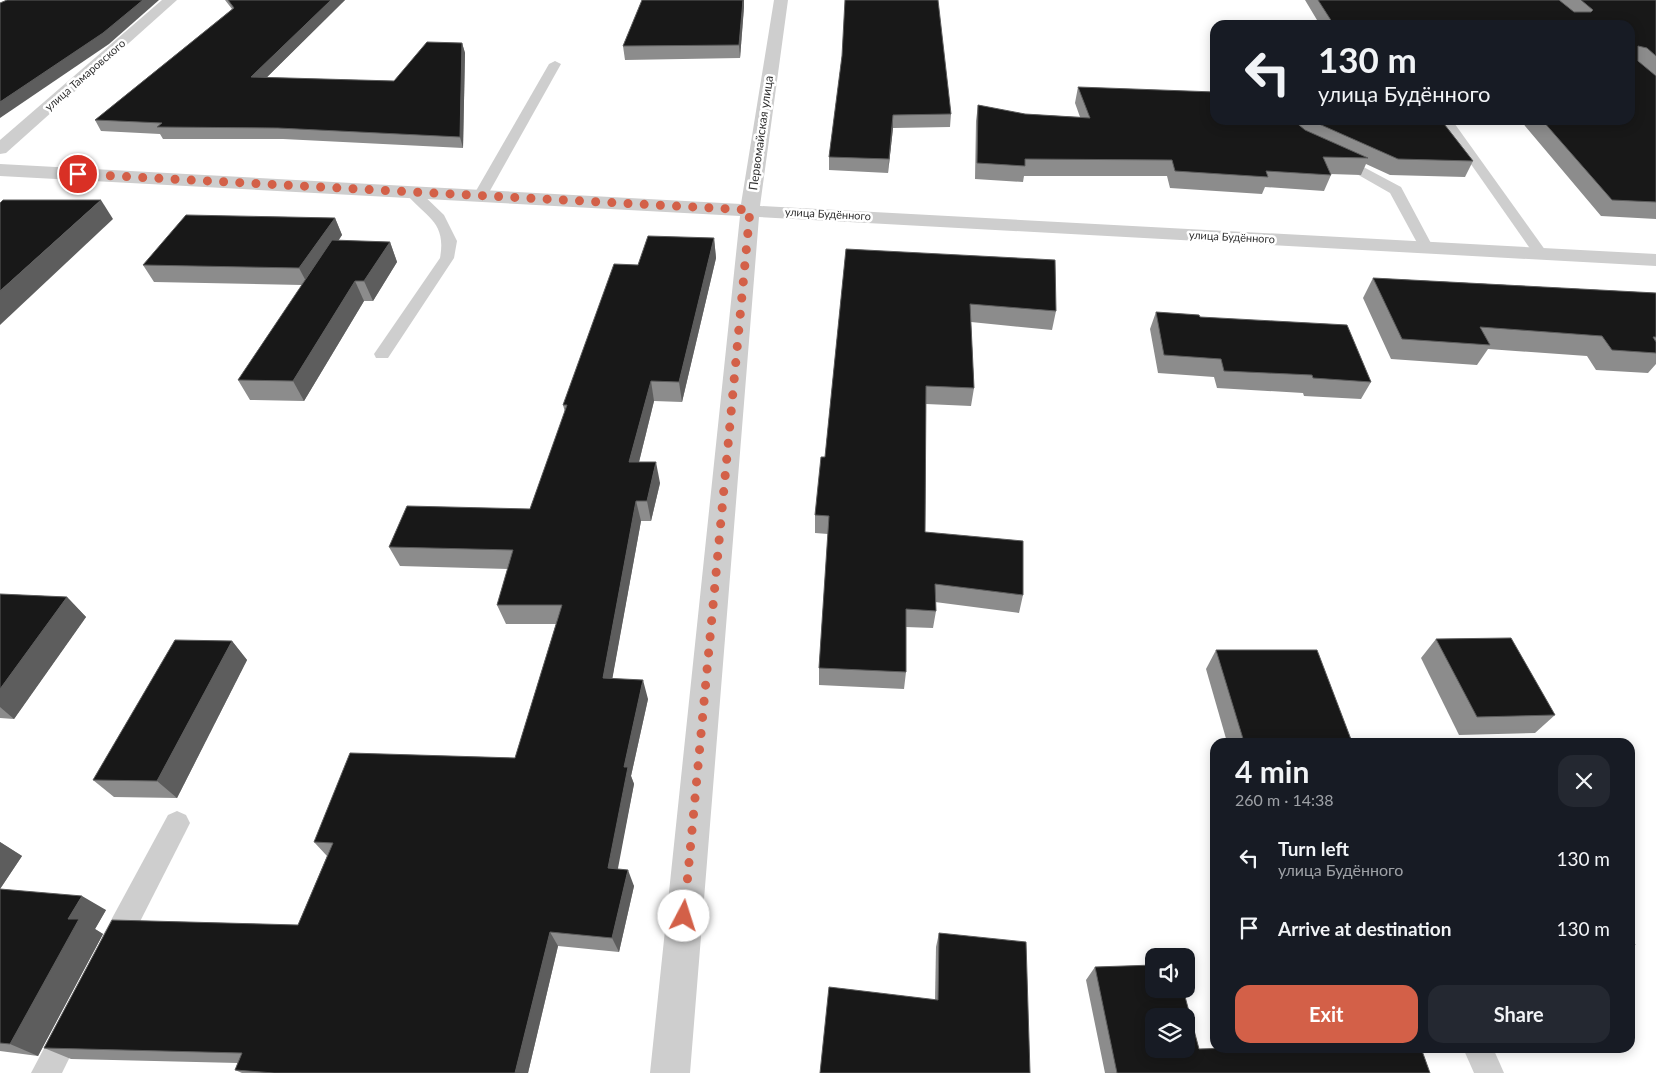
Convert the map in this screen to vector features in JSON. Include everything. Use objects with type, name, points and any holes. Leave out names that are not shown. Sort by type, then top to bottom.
[{"type":"street","name":"улица Тамаровского","points":[[0,149],[170,0]]},
{"type":"street","name":"Первомайская улица","points":[[670,1073],[750,210],[780,0]]},
{"type":"street","name":"улица Будённого","points":[[0,170],[1656,260]]},
{"type":"lane","points":[[480,196],[555,64]]},
{"type":"lane","points":[[1450,125],[1541,254]]},
{"type":"lane","points":[[1327,152],[1396,190],[1426,247]]},
{"type":"lane","points":[[382,354],[448,258],[450,241],[437,215],[412,192]]},
{"type":"lane","points":[[100,969],[177,823]]},
{"type":"lane","points":[[46,1073],[82,1004]]},
{"type":"lane","points":[[1480,1053],[1488,1073]]},
{"type":"building","points":[[7,0],[143,0],[103,33],[0,102],[0,3]]},
{"type":"building","points":[[228,0],[331,0],[251,77],[394,81],[427,42],[462,43],[460,137],[278,128],[157,127],[162,123],[95,120],[234,8]]},
{"type":"building","points":[[642,0],[743,0],[739,45],[623,46]]},
{"type":"building","points":[[845,0],[938,0],[951,114],[893,115],[889,159],[829,157],[842,56]]},
{"type":"building","points":[[1318,0],[1559,0],[1574,12],[1591,12],[1593,10],[1581,0],[1656,0],[1656,56],[1647,48],[1638,46],[1638,61],[1656,76],[1656,202],[1612,200],[1546,125],[1635,125],[1635,20],[1331,20]]},
{"type":"building","points":[[1078,87],[1210,92],[1210,125],[1299,125],[1305,130],[1368,158],[1323,157],[1331,175],[1266,171],[1268,177],[1175,171],[1172,160],[1025,159],[1025,166],[977,163],[978,105],[1025,114],[1090,118]]},
{"type":"building","points":[[1321,125],[1445,125],[1473,161],[1398,159]]},
{"type":"building","points":[[3,200],[101,200],[0,291],[0,203]]},
{"type":"building","points":[[186,215],[335,218],[299,268],[143,265]]},
{"type":"building","points":[[648,236],[714,238],[679,382],[651,381],[629,462],[656,462],[647,501],[636,501],[603,678],[643,680],[624,767],[628,767],[608,868],[628,870],[612,938],[550,932],[515,1073],[274,1073],[235,1070],[242,1053],[44,1048],[112,920],[298,925],[333,843],[314,842],[350,753],[515,758],[562,605],[497,605],[513,550],[389,547],[407,506],[530,509],[567,405],[563,405],[614,264],[638,265]]},
{"type":"building","points":[[332,240],[390,242],[364,281],[355,281],[293,381],[238,380]]},
{"type":"building","points":[[846,249],[1055,260],[1056,311],[970,304],[974,388],[926,386],[925,532],[1023,541],[1023,595],[935,584],[936,611],[906,609],[906,672],[819,668],[829,516],[815,515],[821,457],[825,457]]},
{"type":"building","points":[[1373,278],[1656,293],[1656,337],[1653,337],[1656,342],[1656,353],[1612,350],[1602,336],[1480,327],[1490,345],[1402,339]]},
{"type":"building","points":[[1156,312],[1199,315],[1200,317],[1347,325],[1371,382],[1313,378],[1312,375],[1224,371],[1221,359],[1164,355]]},
{"type":"building","points":[[0,594],[67,597],[0,689]]},
{"type":"building","points":[[1511,638],[1555,715],[1477,717],[1436,639]]},
{"type":"building","points":[[175,640],[232,641],[157,781],[93,780]]},
{"type":"building","points":[[1216,650],[1317,650],[1350,738],[1243,738]]},
{"type":"building","points":[[0,889],[82,896],[68,919],[79,919],[10,1044],[0,1043]]},
{"type":"building","points":[[939,933],[1026,942],[1030,1073],[820,1073],[829,987],[938,1000]]},
{"type":"building","points":[[1145,965],[1145,998],[1185,998],[1188,1008],[1145,1008],[1145,1058],[1195,1058],[1195,1034],[1199,1049],[1210,1049],[1210,1053],[1423,1053],[1430,1073],[1117,1073],[1095,967]]},
{"type":"route","points":[[78,174],[750,210],[684,916]]}]
